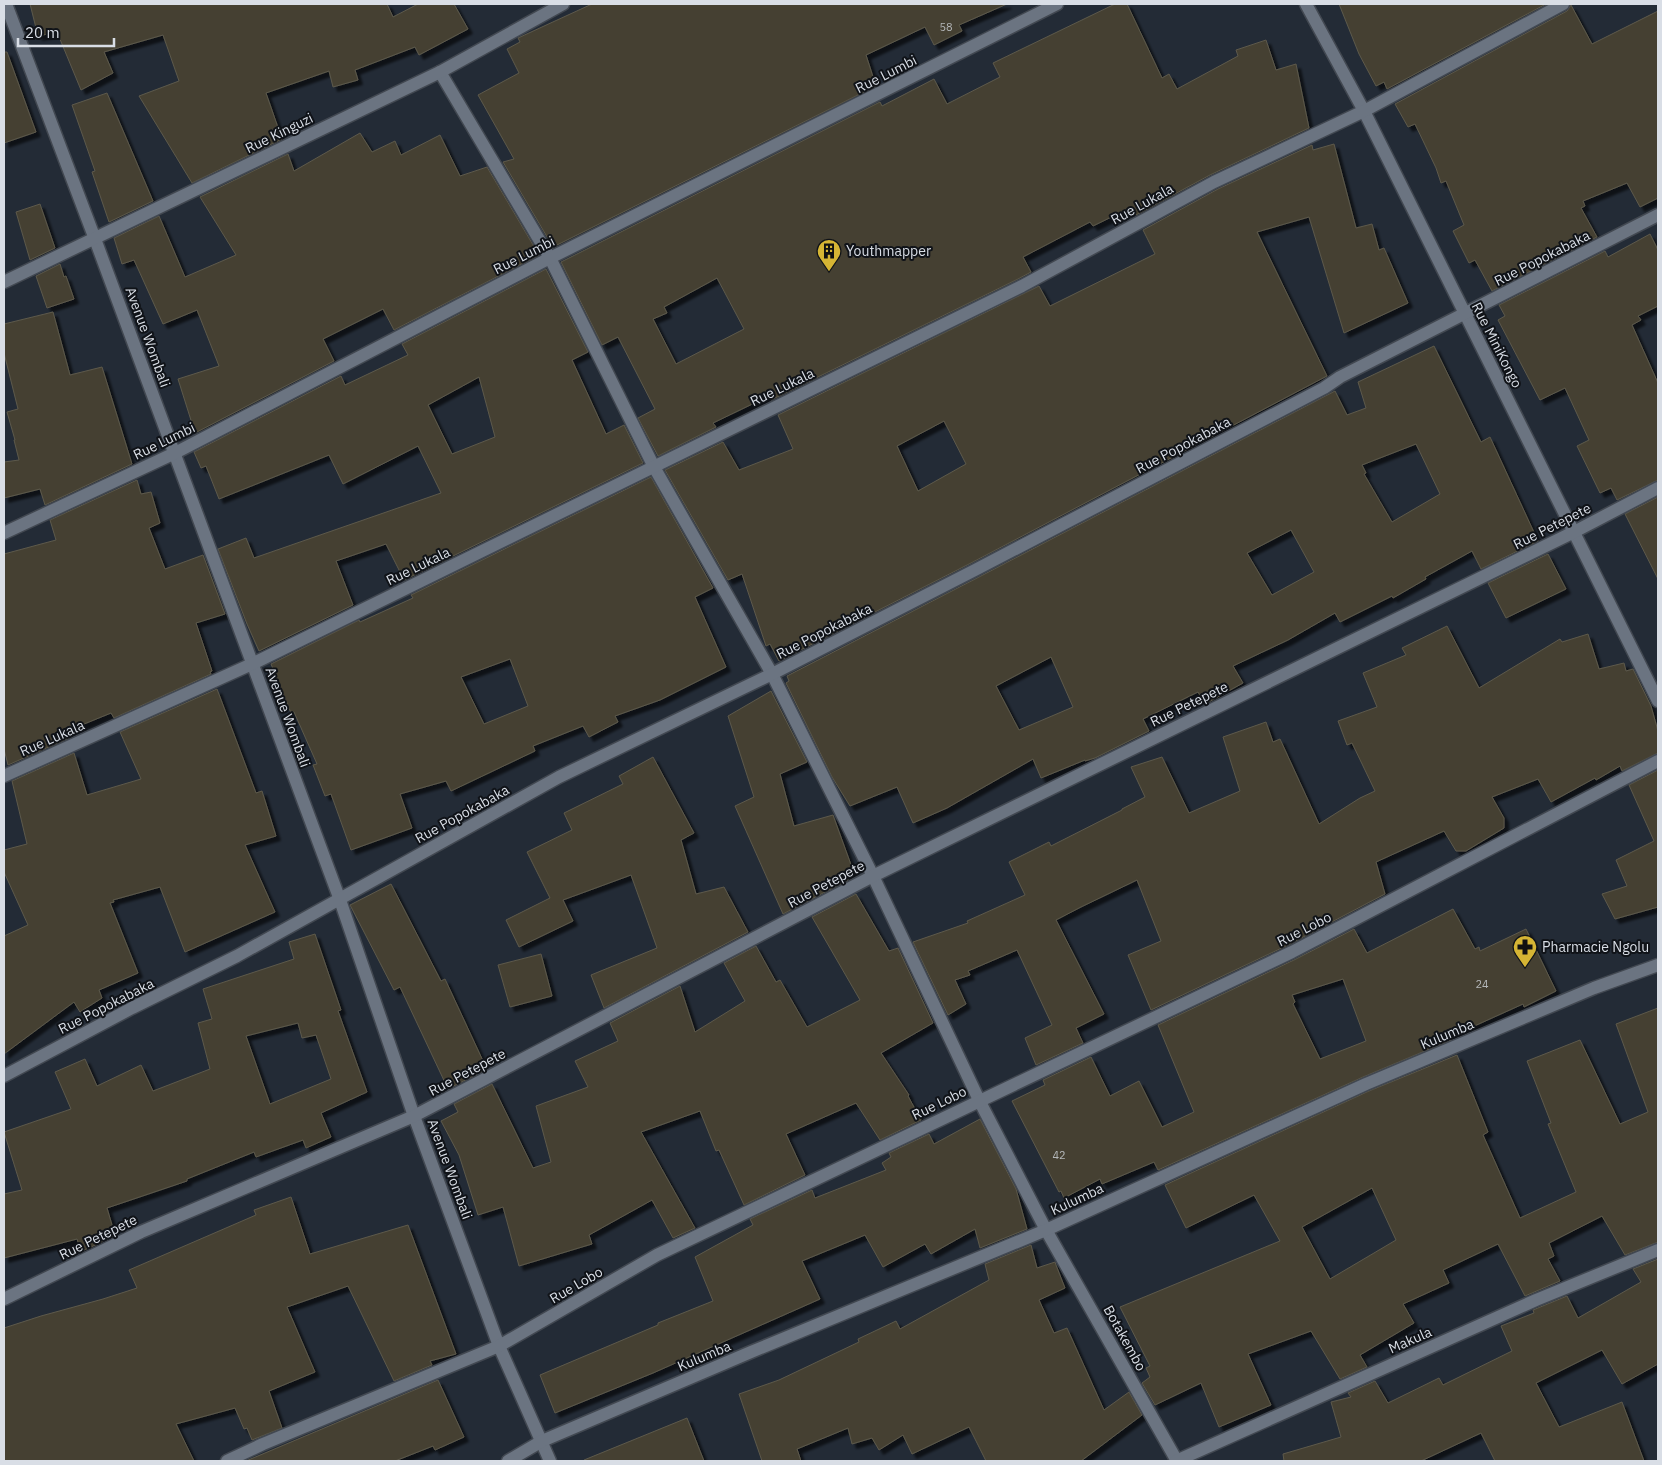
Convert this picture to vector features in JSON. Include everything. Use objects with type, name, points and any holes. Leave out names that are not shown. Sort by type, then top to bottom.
[{"type":"street","name":"Rue Kinguzi","points":[[4,282],[440,72],[563,4]]},
{"type":"street","name":"Rue Lumbi","points":[[4,533],[175,454],[550,258],[1057,4]]},
{"type":"street","name":"Rue MiniKongo","points":[[1306,4],[1364,111],[1658,701]]},
{"type":"street","name":"Rue Lukala","points":[[4,776],[252,664],[1022,286],[1222,178],[1364,111],[1563,4]]},
{"type":"street","name":"Avenue Wombali","points":[[6,5],[95,239],[340,900],[414,1116],[499,1346],[550,1461]]},
{"type":"street","name":"Botakembo","points":[[440,72],[550,258],[654,467],[772,674],[873,876],[979,1100],[1046,1230],[1177,1461]]},
{"type":"street","name":"Rue Popokabaka","points":[[4,1076],[132,1008],[238,956],[558,777],[772,674],[1324,388],[1340,377],[1658,214]]},
{"type":"street","name":"Rue Petepete","points":[[4,1300],[141,1232],[414,1116],[873,876],[1574,532],[1658,488]]},
{"type":"street","name":"Rue Lobo","points":[[227,1461],[263,1444],[499,1346],[657,1256],[979,1100],[1292,952],[1658,761]]},
{"type":"street","name":"Kulumba","points":[[508,1461],[542,1441],[760,1348],[1046,1230],[1366,1084],[1594,988],[1658,965]]},
{"type":"street","name":"Makula","points":[[1177,1461],[1536,1300],[1658,1250]]},
{"type":"building","points":[[30,4],[387,4],[393,17],[418,4],[454,4],[468,29],[419,55],[415,47],[355,70],[358,80],[333,87],[329,71],[266,93],[282,139],[192,183],[139,96],[179,81],[163,35],[104,52],[113,73],[81,90],[57,32],[38,36]]},
{"type":"building","points":[[592,4],[1007,4],[959,25],[962,31],[934,45],[925,27],[866,55],[876,86],[553,247],[503,162],[514,159],[478,95],[519,73],[507,49],[520,42],[518,38]]},
{"type":"building","points":[[1115,4],[1127,4],[1162,78],[1169,74],[1177,89],[1238,56],[1236,50],[1266,40],[1276,70],[1296,64],[1309,128],[1210,175],[1136,215],[1132,207],[1093,226],[1090,222],[1023,257],[1031,272],[771,400],[769,396],[713,423],[716,427],[658,456],[638,418],[655,409],[618,337],[602,345],[561,262],[880,102],[882,106],[934,79],[947,104],[1000,77],[993,63]],"holes":[[[717,278],[744,329],[676,364],[653,319],[667,313],[664,307]]]},
{"type":"building","points":[[1339,4],[1546,4],[1387,89],[1384,82],[1376,86],[1359,54]]},
{"type":"building","points":[[1571,5],[1592,44],[1658,11],[1658,198],[1640,207],[1627,183],[1583,201],[1585,206],[1581,208],[1597,237],[1492,291],[1475,260],[1469,263],[1453,231],[1464,225],[1446,181],[1441,183],[1415,124],[1408,127],[1395,104],[1567,11]]},
{"type":"building","points":[[4,52],[7,52],[36,132],[4,143]]},
{"type":"building","points":[[107,93],[153,201],[109,222],[92,172],[95,171],[72,105]]},
{"type":"building","points":[[360,133],[372,152],[395,141],[401,155],[440,135],[460,176],[487,167],[539,255],[394,330],[383,309],[323,339],[334,361],[195,433],[178,379],[219,366],[197,310],[163,324],[134,260],[122,264],[114,238],[159,216],[185,277],[236,255],[200,197],[288,154],[294,171]]},
{"type":"building","points":[[1334,144],[1356,228],[1372,224],[1379,250],[1384,248],[1408,303],[1344,333],[1309,217],[1257,232],[1327,376],[971,563],[779,661],[770,644],[766,646],[742,574],[728,580],[665,470],[723,442],[739,470],[793,449],[778,415],[1039,286],[1050,306],[1155,254],[1143,230],[1218,189],[1312,145],[1313,150]],"holes":[[[944,421],[966,464],[918,491],[897,446]]]},
{"type":"building","points":[[40,204],[55,248],[30,260],[16,212]]},
{"type":"building","points":[[1650,234],[1658,250],[1658,306],[1638,316],[1641,320],[1632,325],[1658,383],[1658,480],[1617,500],[1611,488],[1600,493],[1577,446],[1589,440],[1565,388],[1540,400],[1498,320],[1505,316],[1499,305],[1605,251],[1608,257]]},
{"type":"building","points":[[60,264],[74,299],[47,308],[36,276]]},
{"type":"building","points":[[546,269],[588,352],[572,360],[606,434],[624,425],[643,463],[404,580],[386,544],[336,561],[353,605],[259,651],[218,549],[246,538],[254,558],[441,493],[418,446],[343,484],[329,455],[219,499],[206,466],[201,468],[194,452],[341,376],[345,385],[408,355],[402,344]],"holes":[[[479,377],[495,437],[452,454],[428,405]]]},
{"type":"building","points":[[53,312],[70,375],[102,367],[132,464],[45,505],[40,489],[4,498],[4,462],[19,460],[7,412],[18,409],[4,353],[4,324]]},
{"type":"building","points":[[1434,346],[1481,442],[1490,437],[1538,541],[1481,569],[1472,551],[1425,577],[1426,579],[1393,598],[1392,596],[1340,622],[1335,613],[1288,640],[1233,666],[1243,683],[1205,704],[1198,692],[1143,719],[1149,731],[1095,758],[1085,760],[1041,778],[1033,759],[947,808],[913,823],[897,787],[850,806],[832,777],[786,683],[789,681],[787,676],[1335,391],[1347,415],[1366,408],[1358,382]],"holes":[[[1416,444],[1440,494],[1392,522],[1364,474],[1366,473],[1362,465]],[[1291,530],[1314,572],[1272,595],[1247,553]],[[1051,657],[1073,707],[1019,730],[996,686]]]},
{"type":"building","points":[[651,477],[713,588],[695,597],[726,667],[660,700],[615,716],[618,722],[589,737],[583,726],[533,746],[535,751],[451,791],[446,781],[400,794],[412,828],[351,850],[331,794],[325,796],[313,765],[317,764],[294,712],[291,713],[271,664],[359,620],[360,622],[413,598],[411,595]],"holes":[[[510,659],[528,706],[484,724],[461,677]]]},
{"type":"building","points":[[137,480],[141,494],[151,492],[160,523],[149,528],[165,569],[203,555],[225,614],[196,623],[212,671],[210,672],[211,674],[114,718],[111,713],[67,731],[69,738],[8,765],[4,749],[4,554],[56,540],[50,520]]},
{"type":"building","points":[[1658,497],[1658,579],[1625,514]]},
{"type":"building","points":[[1548,554],[1566,589],[1506,618],[1488,583]]},
{"type":"building","points":[[1447,626],[1479,688],[1560,639],[1562,642],[1588,634],[1599,669],[1624,663],[1626,671],[1633,669],[1651,706],[1658,731],[1658,753],[1622,771],[1620,766],[1551,802],[1538,779],[1492,797],[1504,818],[1504,828],[1466,851],[1456,851],[1444,831],[1376,862],[1385,894],[1288,945],[1151,1010],[1128,955],[1161,941],[1137,880],[1081,907],[1056,920],[1104,1014],[1076,1028],[1083,1043],[1036,1065],[1025,1038],[1052,1025],[1017,950],[968,971],[970,975],[955,980],[966,1004],[948,1015],[913,942],[968,923],[967,921],[1025,895],[1009,862],[1049,842],[1051,846],[1145,797],[1131,767],[1162,757],[1189,813],[1240,791],[1223,737],[1266,722],[1273,742],[1280,739],[1319,824],[1360,798],[1375,791],[1352,743],[1347,745],[1338,721],[1377,707],[1363,673],[1406,655],[1402,648]]},
{"type":"building","points":[[217,689],[256,793],[262,791],[276,836],[245,845],[275,912],[185,952],[160,887],[113,900],[114,902],[110,903],[138,973],[99,990],[102,998],[80,1012],[74,1002],[4,1054],[4,936],[28,925],[4,872],[4,850],[27,844],[12,781],[74,753],[87,795],[141,779],[120,732]]},
{"type":"building","points":[[771,691],[807,762],[780,774],[794,826],[833,815],[854,873],[846,876],[848,880],[783,914],[735,806],[754,797],[728,716]]},
{"type":"building","points":[[653,757],[694,833],[681,840],[696,894],[724,887],[748,932],[604,1008],[591,975],[657,948],[631,875],[563,900],[573,921],[519,947],[506,920],[550,898],[527,852],[572,830],[564,813],[623,784],[619,776]]},
{"type":"building","points":[[1658,770],[1658,907],[1615,919],[1602,894],[1627,886],[1616,860],[1654,841],[1629,785]]},
{"type":"building","points":[[391,884],[441,981],[445,979],[484,1063],[482,1064],[485,1070],[448,1089],[400,987],[394,990],[350,905]]},
{"type":"building","points":[[856,894],[889,951],[898,948],[933,1023],[881,1053],[909,1095],[921,1120],[880,1140],[856,1103],[786,1134],[805,1175],[744,1205],[719,1150],[716,1151],[700,1111],[641,1132],[695,1228],[673,1238],[652,1200],[589,1235],[592,1244],[519,1266],[503,1207],[478,1215],[459,1155],[441,1121],[458,1112],[454,1104],[492,1084],[533,1168],[551,1162],[536,1106],[588,1087],[575,1061],[618,1041],[610,1023],[680,986],[695,1032],[745,1001],[724,963],[756,946],[776,982],[780,980],[807,1027],[860,1000],[812,917]]},
{"type":"building","points":[[1453,909],[1475,949],[1479,947],[1480,951],[1526,929],[1556,991],[1524,1007],[1523,1004],[1450,1037],[1451,1040],[1363,1077],[1158,1170],[1154,1162],[1102,1184],[1100,1179],[1064,1198],[1061,1191],[1059,1192],[1012,1101],[1045,1085],[1043,1080],[1091,1057],[1110,1096],[1139,1081],[1162,1127],[1194,1112],[1158,1025],[1354,929],[1367,953]],"holes":[[[1343,979],[1366,1041],[1320,1059],[1293,1004],[1295,1002],[1292,995]]]},
{"type":"building","points":[[315,934],[341,1010],[338,1011],[367,1092],[321,1113],[331,1137],[306,1148],[303,1140],[256,1157],[254,1152],[187,1179],[187,1181],[107,1208],[115,1235],[81,1251],[77,1239],[4,1258],[4,1194],[22,1190],[4,1132],[71,1109],[55,1072],[85,1059],[97,1086],[141,1065],[153,1091],[210,1069],[198,1023],[212,1019],[203,989],[294,959],[289,942]],"holes":[[[298,1023],[302,1038],[316,1035],[331,1079],[270,1104],[246,1036]]]},
{"type":"building","points":[[541,954],[552,996],[510,1007],[498,965]]},
{"type":"building","points":[[1658,1008],[1658,1242],[1625,1255],[1602,1216],[1549,1243],[1554,1256],[1548,1259],[1560,1281],[1525,1296],[1498,1244],[1443,1270],[1449,1283],[1403,1304],[1414,1323],[1360,1355],[1367,1367],[1340,1379],[1311,1331],[1248,1354],[1271,1405],[1219,1427],[1201,1383],[1155,1405],[1142,1383],[1150,1377],[1146,1368],[1150,1366],[1120,1307],[1280,1241],[1254,1195],[1186,1228],[1165,1185],[1369,1091],[1457,1055],[1488,1132],[1483,1135],[1520,1218],[1576,1192],[1548,1124],[1551,1123],[1527,1061],[1580,1040],[1620,1124],[1648,1112],[1616,1024]],"holes":[[[1372,1188],[1396,1240],[1330,1279],[1302,1227]]]},
{"type":"building","points":[[980,1119],[1016,1189],[1027,1229],[980,1248],[975,1229],[931,1254],[925,1244],[883,1267],[865,1235],[802,1261],[820,1299],[653,1373],[555,1413],[540,1375],[713,1301],[695,1257],[753,1225],[750,1219],[812,1190],[815,1198],[886,1170],[882,1163],[891,1157],[889,1153],[929,1134],[934,1144]]},
{"type":"building","points":[[291,1197],[310,1254],[408,1225],[456,1354],[430,1361],[432,1365],[394,1381],[348,1286],[287,1307],[315,1372],[269,1391],[282,1428],[252,1440],[247,1428],[244,1429],[235,1408],[176,1424],[194,1461],[4,1461],[4,1328],[137,1288],[129,1270],[256,1215],[254,1210]]},
{"type":"building","points":[[1031,1245],[1037,1268],[1055,1262],[1065,1288],[1039,1300],[1054,1333],[1067,1328],[1104,1410],[1129,1392],[1142,1415],[1081,1461],[986,1461],[969,1427],[912,1454],[903,1435],[879,1450],[872,1438],[852,1444],[848,1428],[797,1449],[801,1461],[762,1461],[739,1394],[779,1380],[859,1342],[858,1339],[896,1321],[900,1329],[989,1280],[985,1264]]},
{"type":"building","points":[[1658,1259],[1658,1364],[1622,1384],[1602,1350],[1536,1383],[1559,1427],[1622,1402],[1644,1461],[1495,1461],[1481,1433],[1421,1461],[1284,1461],[1283,1454],[1341,1437],[1331,1402],[1351,1397],[1348,1393],[1375,1381],[1388,1403],[1439,1378],[1443,1385],[1512,1351],[1501,1326],[1534,1313],[1533,1310],[1567,1296],[1578,1318],[1641,1282],[1633,1269]]},
{"type":"building","points":[[438,1380],[464,1437],[435,1450],[433,1446],[395,1461],[246,1461]]},
{"type":"building","points":[[687,1418],[704,1461],[584,1461],[584,1460]]},
{"type":"place","name":"Youthmapper","points":[[829,272]]},
{"type":"place","name":"Pharmacie Ngolu","points":[[1525,968]]}]
